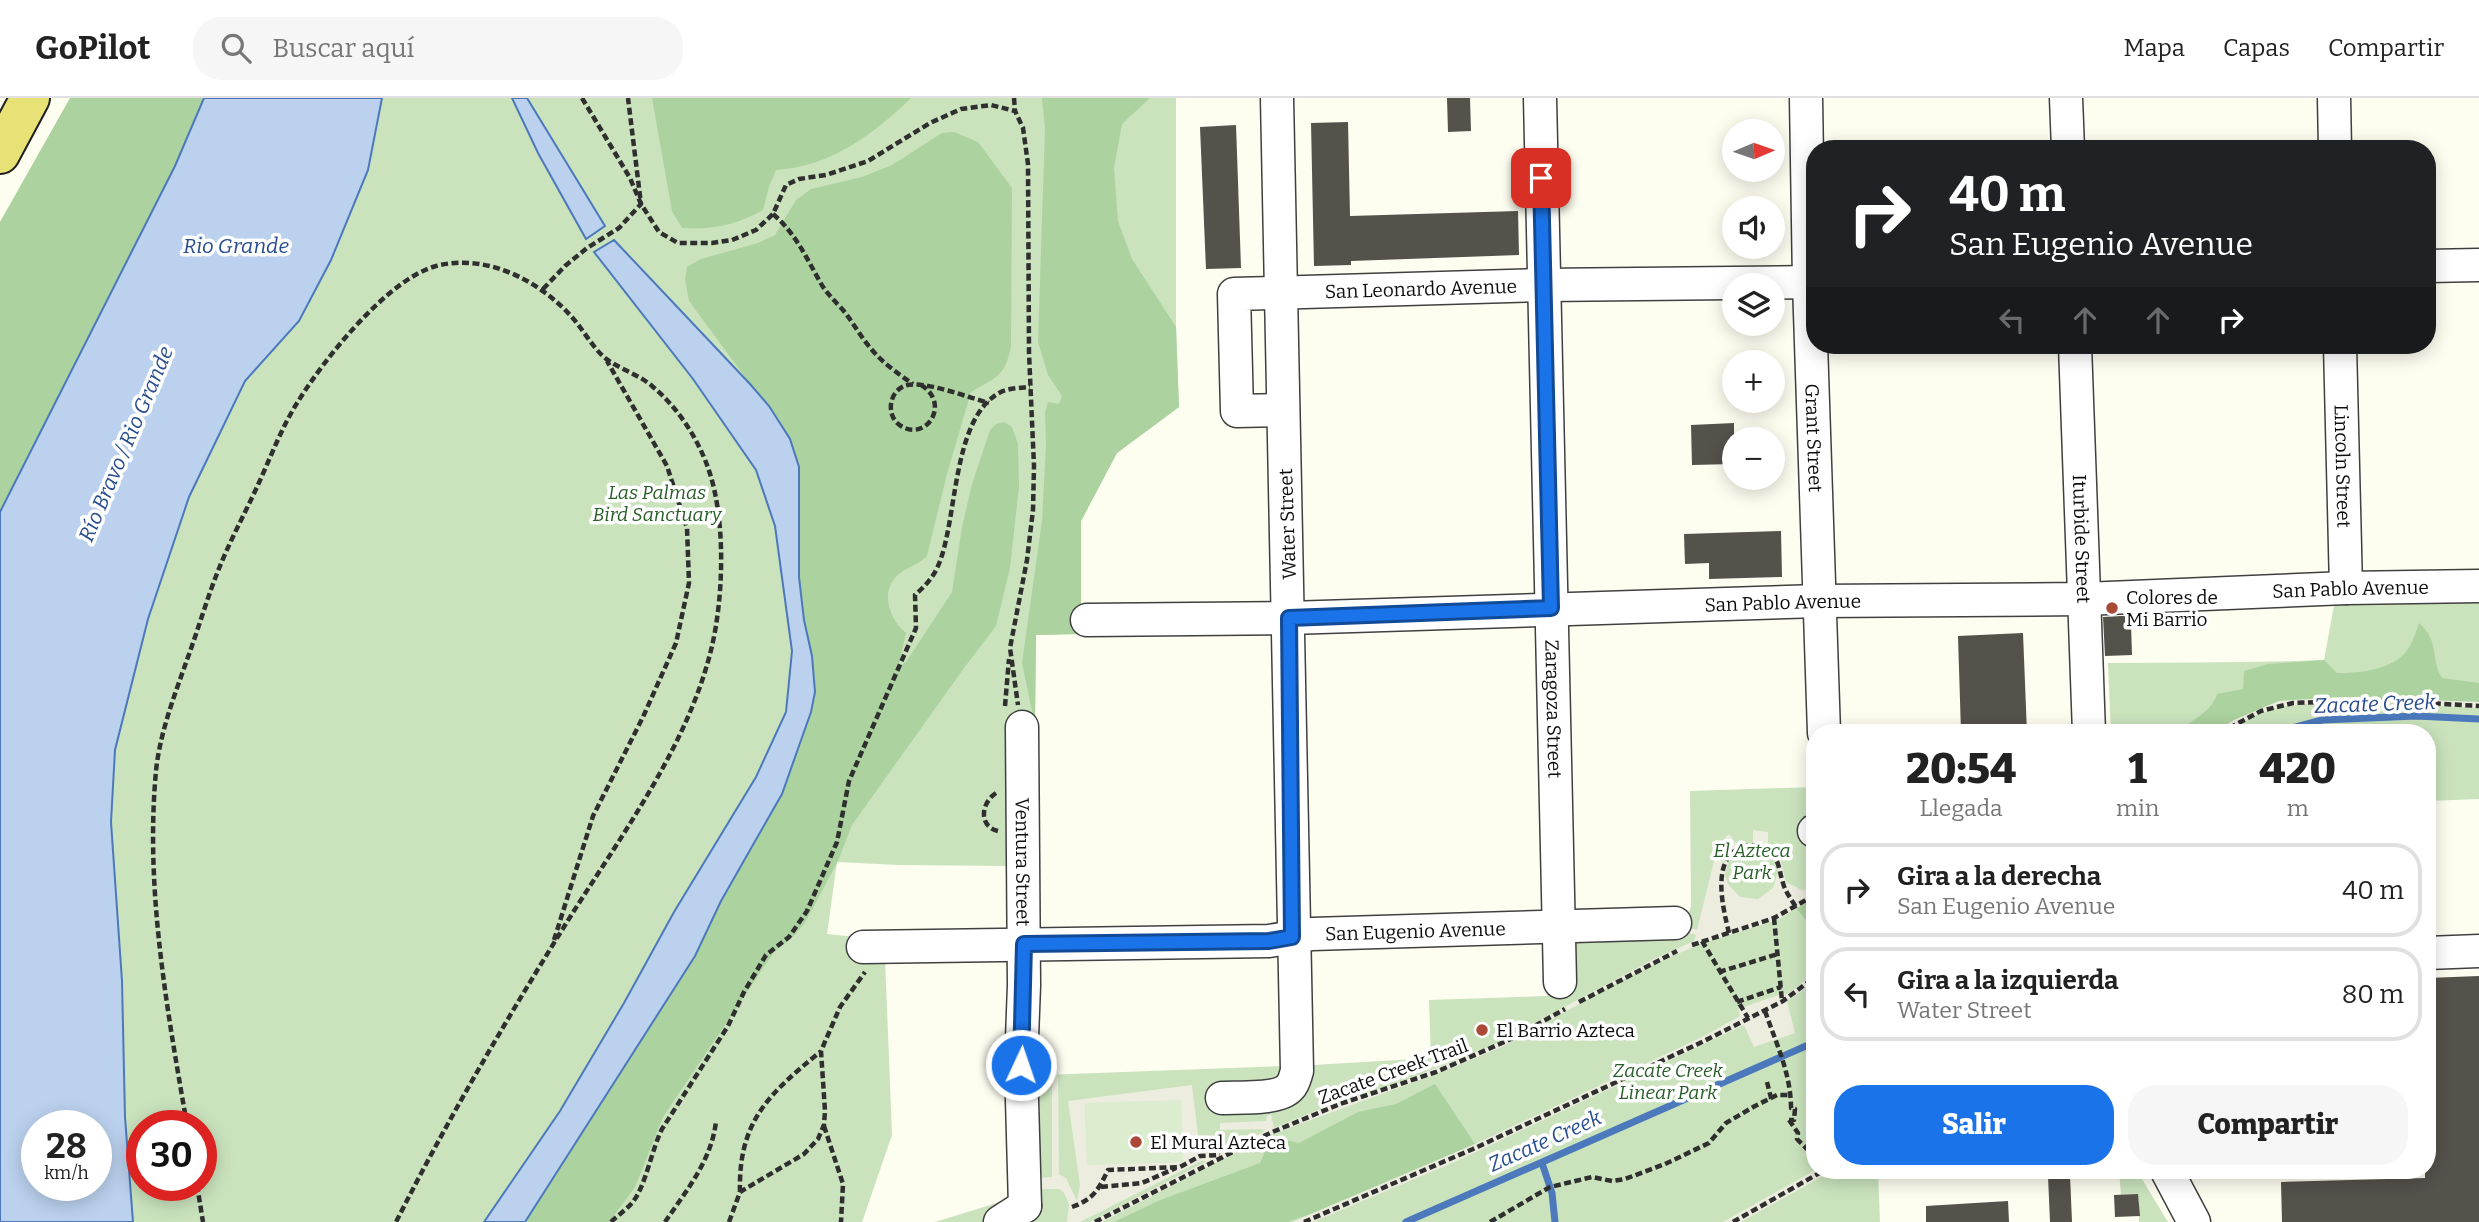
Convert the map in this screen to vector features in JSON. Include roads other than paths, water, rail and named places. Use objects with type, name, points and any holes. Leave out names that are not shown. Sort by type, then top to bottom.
[{"type":"main road","points":[[0,154],[30,98]]},
{"type":"street","name":"Water Street","points":[[1222,1098],[1269,1096],[1284,1092],[1292,1085],[1297,1071],[1292,937],[1289,618],[1280,292],[1278,98]]},
{"type":"street","name":"Zaragoza Street","points":[[1540,98],[1559,928],[1568,998]]},
{"type":"street","name":"Grant Street","points":[[1806,98],[1807,140]]},
{"type":"street","points":[[2066,98],[2068,140]]},
{"type":"street","points":[[2334,98],[2335,140]]},
{"type":"street","points":[[2436,267],[2479,265]]},
{"type":"street","name":"San Leonardo Avenue","points":[[1283,410],[1237,411],[1234,294],[1544,285],[1806,283]]},
{"type":"street","name":"Grant Street","points":[[1814,354],[1824,724]]},
{"type":"street","name":"Iturbide Street","points":[[2075,354],[2089,724]]},
{"type":"street","name":"Lincoln Street","points":[[2340,354],[2346,588]]},
{"type":"street","name":"San Pablo Avenue","points":[[1087,620],[1289,618],[1819,601],[2084,599],[2346,588],[2479,586]]},
{"type":"street","name":"Ventura Street","points":[[1020,1214],[1024,944],[1022,727]]},
{"type":"street","name":"San Eugenio Avenue","points":[[871,947],[1269,941],[1312,934],[1559,928],[1682,940]]},
{"type":"street","points":[[2436,953],[2479,951]]},
{"type":"street","points":[[2171,1179],[2194,1222]]},
{"type":"water","name":"Rio Grande","points":[[204,98],[382,98],[368,170],[331,260],[299,321],[245,381],[189,497],[148,619],[115,750],[111,822],[122,981],[126,1201],[131,1201],[133,1222],[0,1222],[0,512],[175,166]]},
{"type":"water","points":[[512,98],[527,98],[605,226],[586,239],[538,153]]},
{"type":"water","points":[[614,240],[750,384],[769,406],[790,439],[799,467],[799,577],[815,692],[811,712],[782,794],[721,901],[695,956],[525,1222],[484,1222],[560,1111],[624,1003],[674,912],[756,777],[786,712],[792,651],[775,526],[756,470],[693,379],[594,252]]},
{"type":"waterway","name":"Zacate Creek","points":[[2307,724],[2322,720],[2416,716],[2479,719]]},
{"type":"waterway","name":"Zacate Creek","points":[[1406,1222],[1806,1046]]},
{"type":"waterway","points":[[1542,1163],[1552,1193],[1555,1222]]},
{"type":"place","name":"Colores de Mi Barrio","points":[[2112,608]]},
{"type":"place","name":"El Barrio Azteca","points":[[1482,1030]]},
{"type":"place","name":"El Mural Azteca","points":[[1136,1142]]},
{"type":"water label","name":"Río Bravo / Rio Grande","points":[[126,444]]},
{"type":"park label","name":"Las Palmas Bird Sanctuary","points":[[657,503]]},
{"type":"park label","name":"El Azteca Park","points":[[1752,861]]},
{"type":"park label","name":"Zacate Creek Linear Park","points":[[1668,1081]]}]
